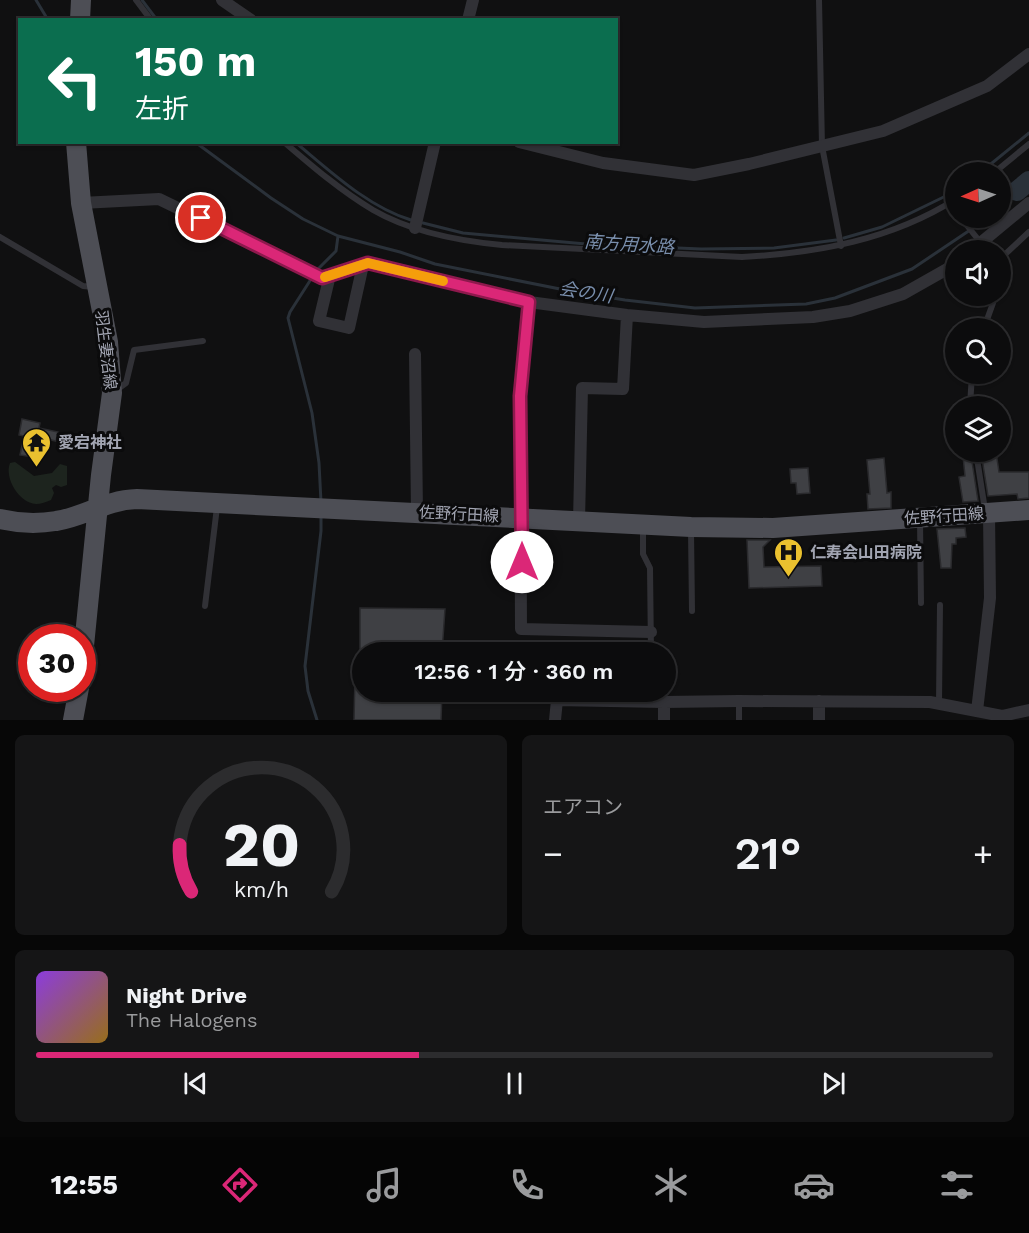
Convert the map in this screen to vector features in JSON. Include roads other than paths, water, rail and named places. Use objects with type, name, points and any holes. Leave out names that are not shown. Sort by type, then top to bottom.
[{"type":"main road","points":[[80,18],[81,0]]},
{"type":"main road","name":"羽生妻沼線","points":[[76,144],[81,203],[109,349],[112,393],[86,624]]},
{"type":"main road","name":"佐野行田線","points":[[0,519],[14,522],[57,521],[123,499],[691,527],[773,528],[1029,510]]},
{"type":"main road","points":[[73,720],[76,702]]},
{"type":"street","points":[[222,0],[247,18]]},
{"type":"street","points":[[468,18],[473,0]]},
{"type":"street","points":[[527,144],[603,163],[694,175],[883,131],[987,86],[1029,54]]},
{"type":"street","points":[[415,228],[435,144]]},
{"type":"street","points":[[81,203],[159,199],[322,278],[368,263],[529,302],[704,322],[813,317],[850,311],[903,294],[945,270]]},
{"type":"street","points":[[988,240],[1029,203]]},
{"type":"street","points":[[330,275],[320,321],[349,328],[363,265]]},
{"type":"street","points":[[529,302],[520,396],[521,629],[651,632]]},
{"type":"street","points":[[579,521],[582,388],[623,389],[627,315]]},
{"type":"street","points":[[416,354],[417,512]]},
{"type":"street","points":[[977,711],[990,598],[987,513]]},
{"type":"street","points":[[676,699],[930,702],[1014,717],[1029,710]]},
{"type":"street","points":[[819,701],[819,720]]},
{"type":"street","points":[[555,720],[557,702]]},
{"type":"street","points":[[657,702],[664,720]]},
{"type":"lane","points":[[136,0],[150,18]]},
{"type":"lane","points":[[819,0],[822,146],[841,246]]},
{"type":"lane","points":[[287,144],[374,211],[415,228],[475,242],[742,257],[781,255],[841,246],[880,234],[945,205]]},
{"type":"lane","points":[[1007,162],[1029,144]]},
{"type":"lane","points":[[1011,248],[1029,231]]},
{"type":"lane","points":[[0,237],[83,286],[88,288],[98,286]]},
{"type":"lane","points":[[112,393],[126,382],[134,350],[203,341]]},
{"type":"lane","points":[[978,462],[987,513]]},
{"type":"lane","points":[[205,606],[218,503]]},
{"type":"lane","points":[[920,518],[921,603]]},
{"type":"lane","points":[[644,524],[643,554],[650,568],[651,642]]},
{"type":"lane","points":[[691,527],[692,611]]},
{"type":"lane","points":[[939,604],[939,704]]},
{"type":"lane","points":[[739,701],[739,720]]},
{"type":"waterway","name":"会の川","points":[[36,0],[47,18]]},
{"type":"waterway","name":"南方用水路","points":[[142,0],[156,18]]},
{"type":"waterway","name":"南方用水路","points":[[993,162],[1029,133]]},
{"type":"waterway","name":"会の川","points":[[198,144],[303,219],[338,236],[400,252],[435,264],[570,291],[695,308],[806,304],[835,298],[912,269],[973,228]]},
{"type":"waterway","name":"南方用水路","points":[[297,144],[365,197],[411,220]]},
{"type":"waterway","name":"会の川","points":[[1017,191],[1029,181]]},
{"type":"waterway","name":"会の川","points":[[1011,197],[1017,191]]},
{"type":"waterway","name":"南方用水路","points":[[844,238],[882,227],[945,196]]},
{"type":"waterway","name":"南方用水路","points":[[423,223],[463,233],[586,244],[701,249],[774,248],[836,240]]},
{"type":"waterway","points":[[317,270],[336,251],[338,236]]},
{"type":"waterway","points":[[313,276],[288,318],[312,413],[319,463],[321,502]]},
{"type":"waterway","points":[[317,720],[308,691],[305,666],[321,514]]},
{"type":"place","name":"愛宕神社","points":[[37,468]]},
{"type":"place","name":"仁寿会山田病院","points":[[789,578]]}]
